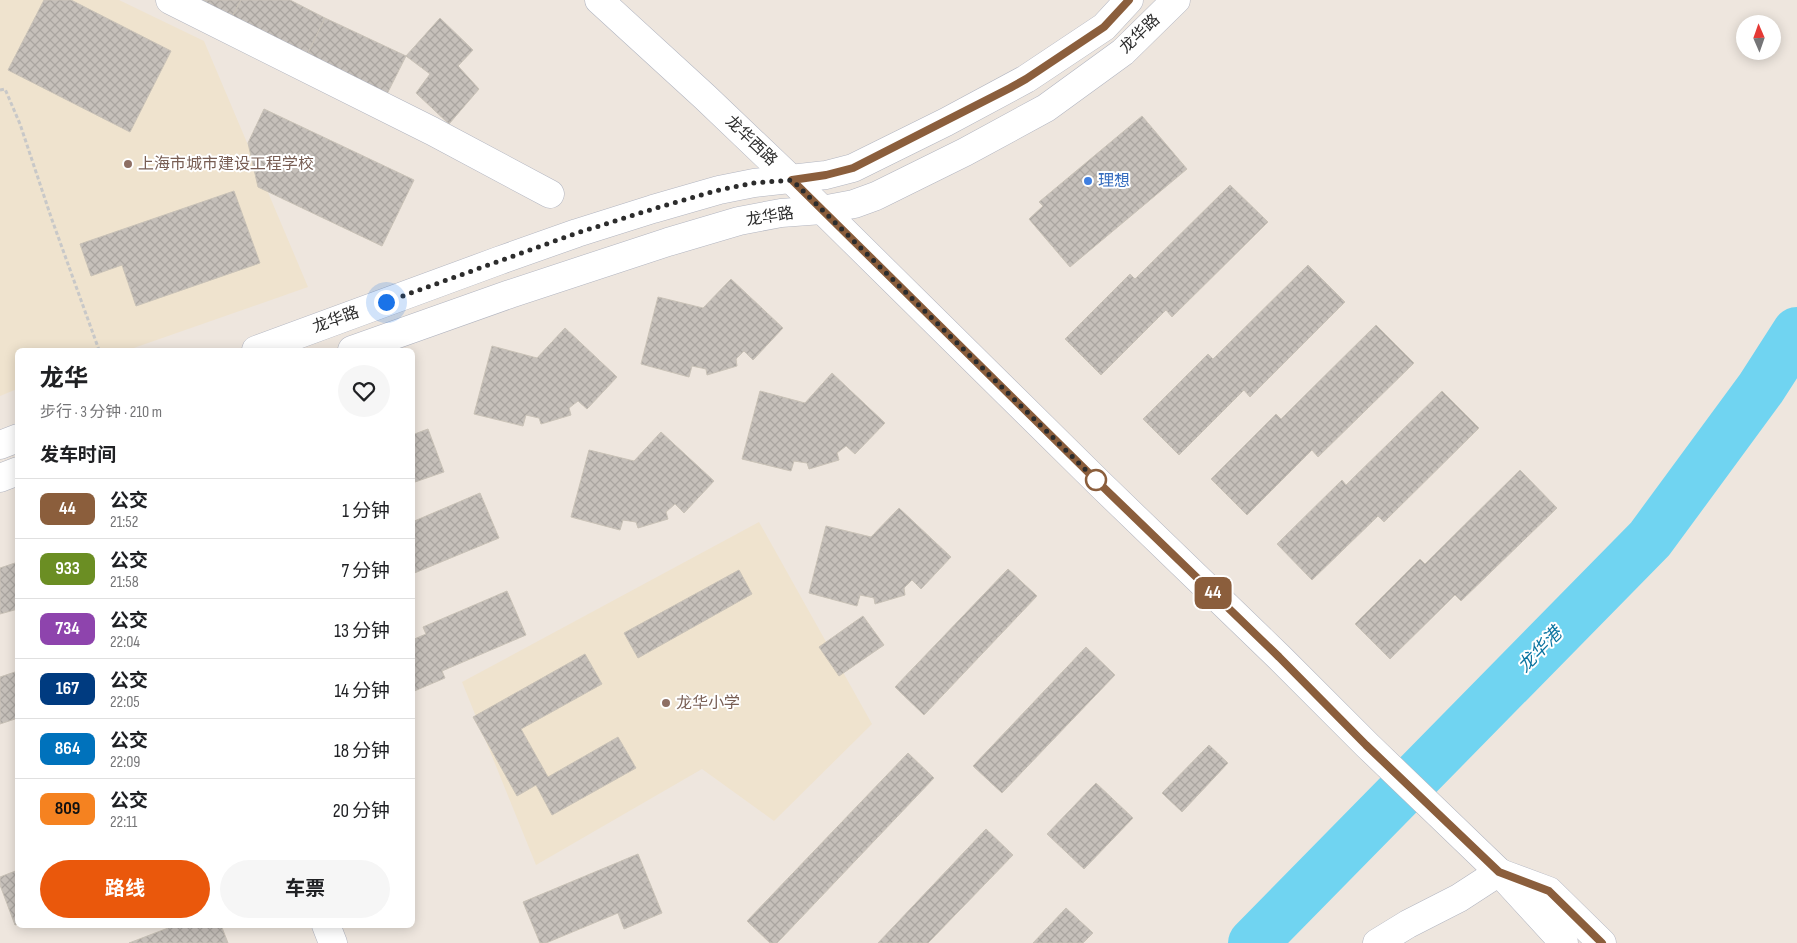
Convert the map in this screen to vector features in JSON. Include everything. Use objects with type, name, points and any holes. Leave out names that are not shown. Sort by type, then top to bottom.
[{"type":"street","points":[[170,0],[432,131],[550,194]]},
{"type":"street","name":"龙华西路","points":[[599,0],[792,180],[1100,484],[1279,657],[1366,745],[1499,872],[1564,943]]},
{"type":"street","name":"龙华路","points":[[261,348],[577,233],[719,190],[754,183],[826,175],[853,168],[1026,79],[1104,27],[1130,0]]},
{"type":"street","name":"龙华路","points":[[358,348],[527,288],[739,221],[781,213],[822,210],[854,204],[876,196],[965,152],[1046,108],[1123,52],[1176,0]]},
{"type":"street","points":[[0,444],[15,439]]},
{"type":"street","points":[[0,478],[15,473]]},
{"type":"street","points":[[1377,943],[1408,924],[1459,898],[1499,872]]},
{"type":"street","name":"龙华西路","points":[[1499,872],[1549,891],[1602,943]]},
{"type":"street","points":[[327,928],[333,943]]},
{"type":"path","points":[[0,90],[5,89],[20,124],[98,348]]},
{"type":"shaded area","name":"上海市城市建设工程学校","points":[[0,0],[119,0],[204,41],[308,287],[134,348],[15,348],[15,390],[0,396]]},
{"type":"shaded area","name":"龙华小学","points":[[759,522],[872,724],[774,821],[702,769],[536,865],[462,682]]},
{"type":"building","points":[[44,0],[71,0],[171,51],[130,132],[8,70]]},
{"type":"building","points":[[180,0],[241,0],[228,25]]},
{"type":"building","points":[[241,0],[290,0],[325,18],[304,61],[228,25]]},
{"type":"building","points":[[325,18],[406,56],[384,100],[304,61]]},
{"type":"building","points":[[440,18],[473,50],[458,66],[479,89],[449,124],[416,93],[430,74],[406,56]]},
{"type":"building","points":[[264,109],[414,180],[382,246],[258,187],[248,143]]},
{"type":"building","points":[[1142,116],[1187,169],[1070,267],[1029,219],[1043,206],[1039,202]]},
{"type":"building","points":[[1230,185],[1268,222],[1172,317],[1166,310],[1101,375],[1065,339],[1130,274],[1135,279]]},
{"type":"building","points":[[234,191],[260,263],[136,306],[122,265],[91,276],[80,244]]},
{"type":"building","points":[[1308,265],[1345,302],[1250,397],[1244,390],[1179,455],[1143,419],[1208,354],[1213,359]]},
{"type":"building","points":[[731,279],[783,328],[753,360],[744,351],[736,359],[737,366],[707,375],[706,369],[692,366],[689,377],[641,364],[658,297],[703,308]]},
{"type":"building","points":[[1376,325],[1414,363],[1318,457],[1312,450],[1247,515],[1211,479],[1276,414],[1281,419]]},
{"type":"building","points":[[565,328],[617,377],[587,409],[578,401],[569,408],[571,415],[541,424],[539,418],[526,415],[523,426],[474,414],[492,346],[537,358]]},
{"type":"building","points":[[832,373],[885,423],[855,454],[846,446],[837,453],[839,460],[809,469],[807,463],[794,461],[791,471],[742,459],[760,391],[805,403]]},
{"type":"building","points":[[1442,391],[1479,428],[1384,522],[1378,516],[1312,580],[1277,544],[1342,480],[1346,485]]},
{"type":"building","points":[[428,429],[444,472],[415,482],[415,434]]},
{"type":"building","points":[[661,432],[714,481],[684,513],[675,504],[666,512],[668,519],[638,528],[636,522],[623,520],[620,530],[571,517],[589,450],[634,461]]},
{"type":"building","points":[[1520,470],[1557,508],[1461,601],[1455,595],[1390,659],[1355,624],[1420,559],[1425,564]]},
{"type":"building","points":[[480,493],[499,538],[415,573],[415,521]]},
{"type":"building","points":[[899,508],[951,557],[921,589],[912,580],[904,588],[905,595],[875,604],[874,598],[860,595],[857,606],[809,593],[826,526],[871,537]]},
{"type":"building","points":[[15,563],[15,610],[0,614],[0,568]]},
{"type":"building","points":[[1008,569],[1037,596],[924,715],[895,687]]},
{"type":"building","points":[[739,570],[752,594],[638,658],[624,633]]},
{"type":"building","points":[[507,591],[526,635],[442,671],[445,678],[415,691],[415,639],[426,634],[423,627]]},
{"type":"building","points":[[863,616],[884,645],[839,676],[819,647]]},
{"type":"building","points":[[1086,647],[1115,675],[1002,793],[973,766]]},
{"type":"building","points":[[585,654],[602,684],[521,729],[548,777],[618,737],[636,768],[552,815],[536,785],[517,796],[473,717]]},
{"type":"building","points":[[15,672],[15,719],[0,724],[0,677]]},
{"type":"building","points":[[1209,745],[1228,763],[1182,812],[1162,793]]},
{"type":"building","points":[[908,753],[934,778],[777,943],[770,943],[747,921]]},
{"type":"building","points":[[1096,783],[1133,818],[1084,869],[1047,834]]},
{"type":"building","points":[[986,829],[1013,855],[928,943],[878,943]]},
{"type":"building","points":[[638,854],[662,913],[624,929],[618,913],[546,943],[540,943],[523,902]]},
{"type":"building","points":[[15,871],[15,925],[0,885],[0,877]]},
{"type":"building","points":[[1066,908],[1093,933],[1083,943],[1033,943]]},
{"type":"building","points":[[168,928],[222,928],[228,943],[129,943]]},
{"type":"waterway","name":"龙华港","points":[[1253,943],[1650,539],[1761,388],[1797,332]]},
{"type":"bus line","name":"44","points":[[1129,0],[1104,27],[1010,88],[853,168],[826,175],[792,180],[1100,484],[1279,657],[1366,745],[1499,872],[1549,891],[1602,943]]},
{"type":"place","name":"上海市城市建设工程学校","points":[[128,164]]},
{"type":"place","name":"理想","points":[[1088,181]]},
{"type":"place","name":"龙华小学","points":[[666,703]]},
{"type":"route","points":[[386,302],[577,233],[653,209],[719,190],[754,183],[792,180],[1100,484],[1096,480]]}]
